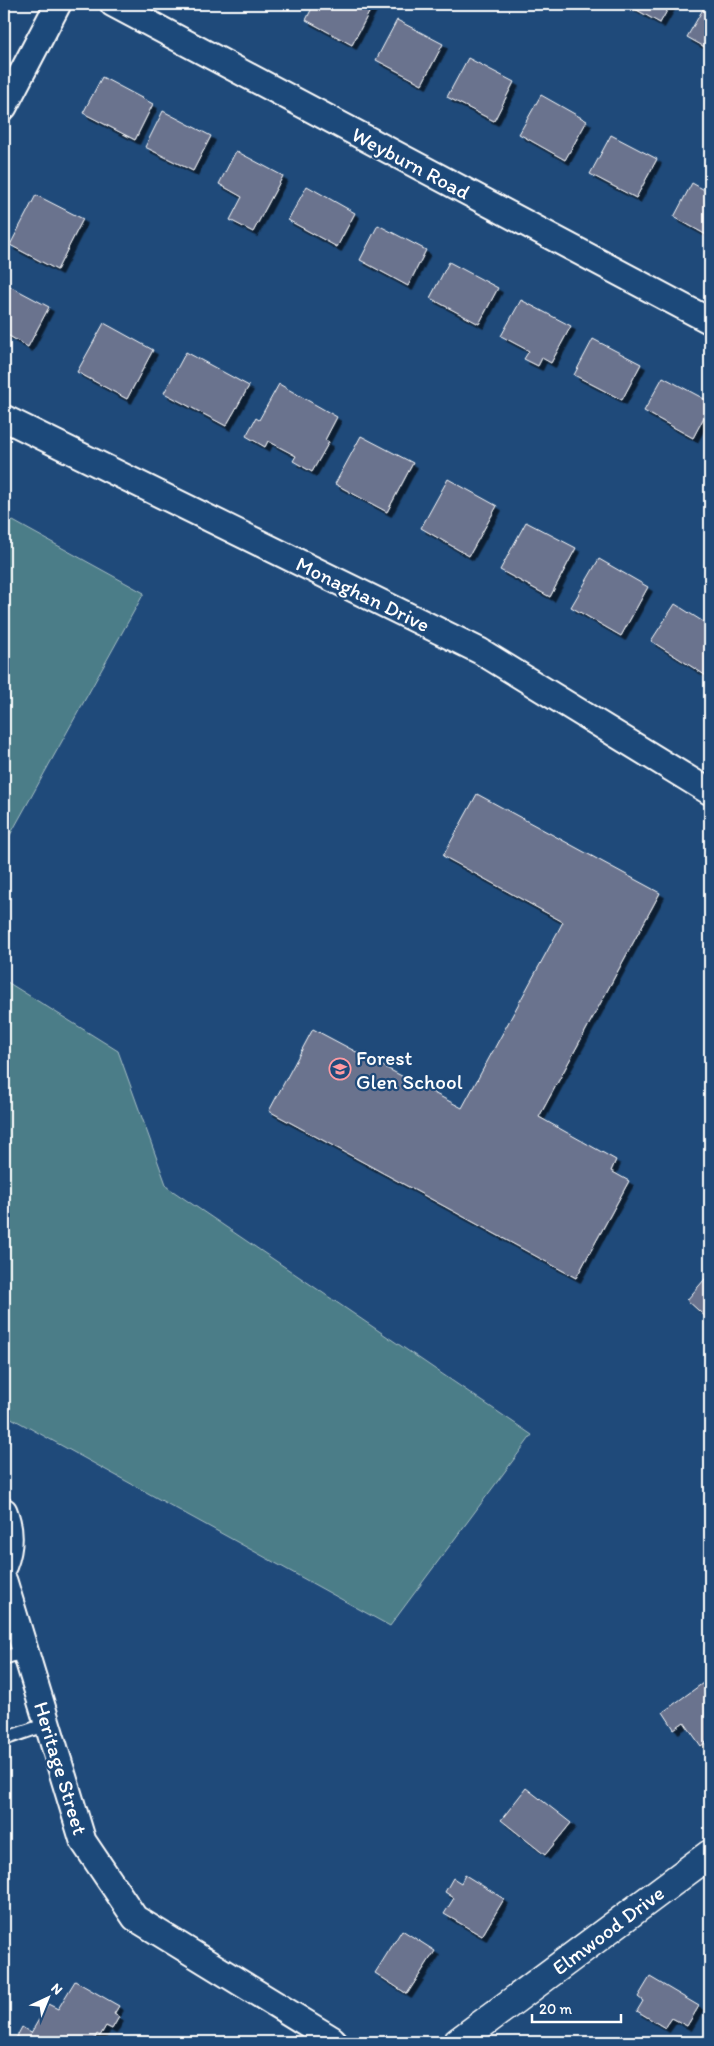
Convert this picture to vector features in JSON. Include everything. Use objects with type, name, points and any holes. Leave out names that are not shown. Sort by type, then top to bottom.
[{"type":"main road","name":"Elmwood Drive","points":[[458,2042],[710,1854]]},
{"type":"street","points":[[4,107],[58,4]]},
{"type":"street","name":"Weyburn Road","points":[[113,4],[710,321]]},
{"type":"street","name":"Monaghan Drive","points":[[4,418],[480,652],[710,792]]},
{"type":"street","points":[[4,1511],[10,1533],[8,1553],[4,1565]]},
{"type":"street","name":"Heritage Street","points":[[4,1581],[14,1654],[48,1724],[83,1841],[135,1918],[335,2042]]},
{"type":"lane","points":[[4,1739],[48,1724]]},
{"type":"green space","points":[[4,516],[144,593],[4,846]]},
{"type":"green space","points":[[4,980],[118,1051],[167,1187],[532,1435],[390,1626],[4,1414]]},
{"type":"building","points":[[314,4],[373,5],[352,45],[306,20]]},
{"type":"building","points":[[626,4],[671,4],[660,23]]},
{"type":"building","points":[[706,4],[710,4],[710,50],[687,37]]},
{"type":"building","points":[[397,20],[443,44],[422,84],[376,60]]},
{"type":"building","points":[[468,58],[514,82],[494,121],[447,97]]},
{"type":"building","points":[[102,77],[153,104],[135,140],[83,113]]},
{"type":"building","points":[[541,95],[587,121],[565,160],[519,134]]},
{"type":"building","points":[[163,111],[211,136],[193,171],[145,147]]},
{"type":"building","points":[[611,135],[657,159],[636,198],[590,174]]},
{"type":"building","points":[[236,151],[283,176],[253,232],[230,220],[242,197],[219,184]]},
{"type":"building","points":[[692,183],[710,193],[710,237],[674,217]]},
{"type":"building","points":[[307,186],[355,213],[337,247],[288,220]]},
{"type":"building","points":[[36,195],[83,219],[57,270],[10,245]]},
{"type":"building","points":[[378,225],[426,250],[408,286],[360,260]]},
{"type":"building","points":[[449,262],[498,288],[479,324],[430,298]]},
{"type":"building","points":[[4,283],[49,307],[28,347],[4,333]]},
{"type":"building","points":[[521,300],[571,326],[551,363],[542,358],[538,366],[524,359],[529,351],[501,336]]},
{"type":"building","points":[[104,323],[153,350],[127,399],[77,372]]},
{"type":"building","points":[[593,339],[641,364],[622,400],[574,375]]},
{"type":"building","points":[[186,352],[249,386],[226,426],[164,393]]},
{"type":"building","points":[[663,377],[710,402],[710,406],[693,438],[644,411]]},
{"type":"building","points":[[279,384],[337,417],[325,440],[329,442],[312,472],[293,461],[296,456],[268,441],[265,447],[246,436],[256,418],[259,420]]},
{"type":"building","points":[[361,436],[413,463],[387,512],[335,484]]},
{"type":"building","points":[[448,479],[497,506],[469,556],[421,528]]},
{"type":"building","points":[[526,522],[576,548],[550,597],[500,570]]},
{"type":"building","points":[[599,559],[648,587],[621,636],[571,607]]},
{"type":"building","points":[[675,604],[710,626],[710,673],[708,677],[651,641]]},
{"type":"building","name":"Forest Glen School","points":[[477,794],[660,893],[539,1117],[616,1160],[611,1171],[629,1181],[576,1278],[269,1111],[313,1029],[462,1108],[563,922],[443,856]]},
{"type":"building","points":[[710,1273],[710,1321],[687,1300]]},
{"type":"building","points":[[710,1678],[710,1739],[701,1746],[684,1722],[674,1729],[663,1712]]},
{"type":"building","points":[[526,1788],[571,1823],[545,1855],[501,1820]]},
{"type":"building","points":[[465,1875],[504,1899],[482,1936],[444,1914],[454,1898],[445,1892],[453,1878],[461,1883]]},
{"type":"building","points":[[402,1930],[435,1951],[407,1994],[375,1973]]},
{"type":"building","points":[[650,1977],[699,2006],[687,2026],[672,2018],[665,2028],[637,2011],[643,2001],[638,1997]]},
{"type":"building","points":[[75,1981],[119,2006],[114,2014],[119,2017],[112,2029],[106,2026],[100,2036],[97,2034],[93,2042],[14,2042],[22,2027],[31,2033],[48,2004],[58,2009]]},
{"type":"place","name":"Forest Glen School","points":[[340,1069]]}]
